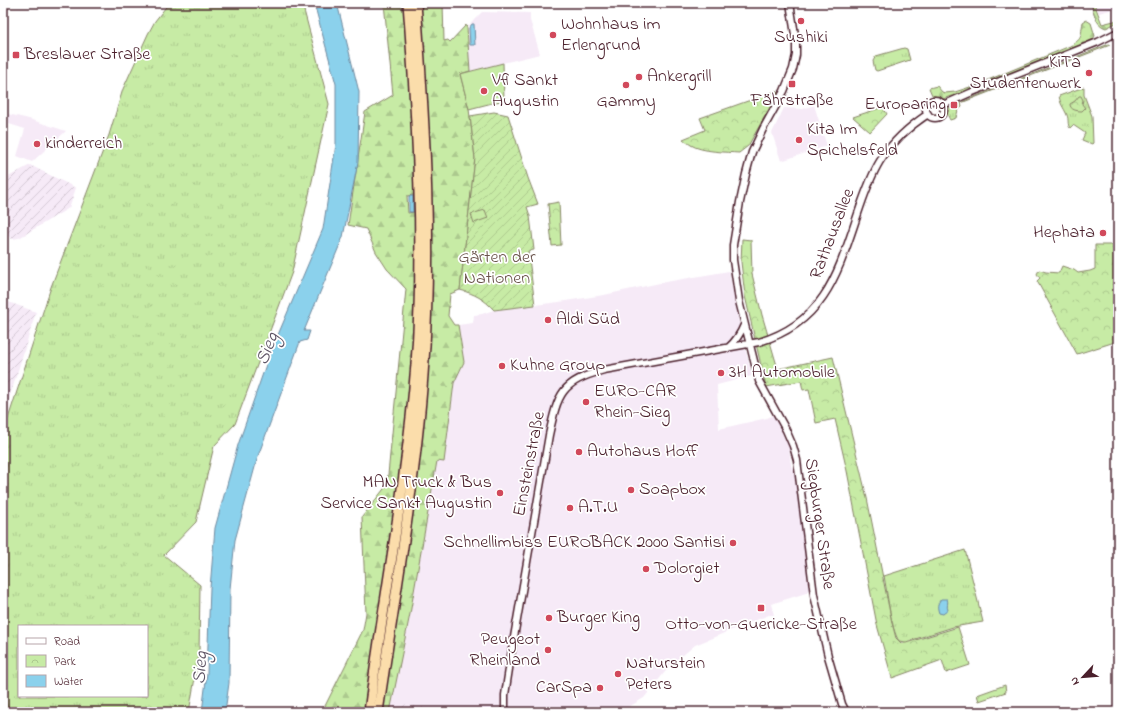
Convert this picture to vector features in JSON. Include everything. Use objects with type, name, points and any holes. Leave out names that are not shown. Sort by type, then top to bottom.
[{"type":"highway","points":[[369,712],[397,531],[416,363],[420,251],[419,182],[408,3]]},
{"type":"highway","points":[[378,712],[412,481],[423,375],[428,276],[427,172],[416,3]]},
{"type":"street","name":"Siegburger Straße","points":[[790,3],[796,41],[796,55],[793,69],[784,92],[752,152],[746,174],[733,245],[733,266],[744,325],[759,381],[786,430],[797,460],[814,595],[828,656],[842,704],[846,712]]},
{"type":"street","points":[[943,105],[970,92],[1098,42],[1118,32]]},
{"type":"street","points":[[931,101],[939,101],[943,105],[943,112],[941,116],[935,118],[928,114],[926,107],[931,101]]},
{"type":"street","name":"Rathausallee","points":[[750,344],[766,340],[794,326],[807,316],[820,302],[830,287],[840,267],[866,190],[881,159],[906,130],[928,114]]},
{"type":"street","points":[[727,349],[735,342],[744,325]]},
{"type":"street","name":"Einsteinstraße","points":[[505,712],[505,695],[515,626],[549,435],[554,411],[559,398],[567,386],[586,375],[750,344]]},
{"type":"shaded area","points":[[1095,3],[1118,3],[1118,5],[1114,9],[1099,13]]},
{"type":"shaded area","points":[[482,12],[530,13],[530,20],[540,54],[470,71],[467,28]]},
{"type":"shaded area","name":"Kita Im Spichelsfeld","points":[[814,105],[827,146],[781,161],[772,133],[784,108],[803,109]]},
{"type":"shaded area","name":"kinderreich","points":[[8,114],[66,131],[32,162],[17,156],[25,129],[6,123]]},
{"type":"shaded area","points":[[30,165],[76,188],[69,208],[19,238],[12,239],[8,236],[3,226],[3,180]]},
{"type":"shaded area","points":[[729,271],[740,327],[752,376],[717,385],[719,429],[767,418],[773,415],[781,429],[789,447],[791,465],[796,477],[809,589],[806,593],[771,604],[774,615],[769,615],[695,645],[669,667],[644,698],[625,709],[626,712],[390,712],[410,614],[437,461],[444,462],[454,383],[464,362],[458,325],[473,323],[474,315],[494,310],[604,295],[660,283]]},
{"type":"shaded area","points":[[3,300],[36,312],[3,419]]},
{"type":"shaded area","points":[[397,703],[446,711],[447,712],[395,712]]},
{"type":"green space","points":[[169,3],[302,3],[329,104],[292,272],[235,424],[214,446],[196,522],[164,555],[200,585],[199,655],[189,712],[3,712],[3,434],[51,287],[109,135],[123,89],[155,21]]},
{"type":"green space","points":[[384,3],[443,3],[444,41],[448,40],[450,42],[466,25],[470,71],[460,74],[469,109],[475,158],[460,290],[450,294],[448,316],[454,325],[458,325],[464,362],[454,383],[444,462],[437,461],[410,614],[390,712],[318,712],[325,706],[363,630],[366,613],[362,517],[387,485],[406,289],[387,269],[376,252],[366,229],[348,225],[365,112],[393,95]],"holes":[[[413,195],[414,212],[408,213],[407,196]]]},
{"type":"green space","points":[[1091,3],[1094,3],[1102,24],[1118,20],[1118,22],[1106,28],[1099,24]]},
{"type":"green space","points":[[1086,20],[1091,23],[1095,36],[1093,39],[1074,49],[956,96],[954,95],[943,99],[932,95],[929,88],[937,86],[942,92],[945,93],[955,92],[976,85],[1070,46],[1078,41],[1083,22]]},
{"type":"green space","points":[[1109,44],[1110,45],[961,103],[962,107],[958,110],[956,118],[950,120],[947,113],[949,108],[964,101]]},
{"type":"green space","points":[[904,48],[907,49],[910,60],[877,71],[875,70],[873,61],[876,56]]},
{"type":"green space","name":"Vfl Sankt Augustin","points":[[503,63],[504,100],[469,109],[460,74]]},
{"type":"green space","points":[[1084,87],[1084,95],[1092,116],[1092,144],[1082,140],[1085,133],[1073,125],[1070,128],[1067,115],[1061,104],[1059,96]]},
{"type":"green space","points":[[776,91],[778,93],[748,146],[739,153],[701,149],[691,145],[683,139],[705,130],[700,118]]},
{"type":"green space","points":[[1081,96],[1083,100],[1082,104],[1085,108],[1082,111],[1074,110],[1070,106],[1070,104]]},
{"type":"green space","points":[[883,107],[887,114],[870,132],[853,117]]},
{"type":"green space","name":"Gärten der Nationen","points":[[494,112],[508,115],[538,204],[527,207],[530,216],[534,250],[528,251],[535,305],[494,310],[479,297],[460,290],[475,158],[470,116]]},
{"type":"green space","points":[[559,202],[561,245],[552,246],[548,204]]},
{"type":"green space","points":[[485,210],[488,218],[474,223],[471,214]]},
{"type":"green space","points":[[742,239],[751,240],[752,274],[778,369],[833,357],[867,498],[896,638],[901,643],[906,643],[958,627],[970,665],[946,673],[942,660],[892,678],[877,625],[847,471],[835,419],[816,423],[809,389],[803,390],[801,381],[766,387],[745,296],[741,262]]},
{"type":"green space","points":[[1095,245],[1118,245],[1118,341],[1077,354],[1037,281],[1040,278],[1037,274],[1039,270],[1059,273],[1062,266],[1078,273],[1095,269]]},
{"type":"green space","points":[[965,550],[983,622],[953,627],[906,642],[899,641],[896,636],[892,620],[884,576]]},
{"type":"green space","points":[[1005,685],[1006,692],[979,701],[977,695]]},
{"type":"water","points":[[314,3],[337,3],[359,92],[358,162],[343,237],[304,331],[310,331],[307,340],[300,342],[258,456],[235,540],[230,589],[229,683],[225,712],[202,712],[207,673],[210,588],[215,528],[238,445],[269,356],[323,229],[336,144],[336,84]]},
{"type":"water","points":[[472,24],[474,24],[475,45],[470,45],[469,28]]},
{"type":"water","points":[[409,196],[413,196],[413,212],[409,212]]},
{"type":"water","points":[[941,599],[948,600],[948,610],[943,614],[939,613],[938,609],[938,604]]},
{"type":"place","name":"Sushiki","points":[[801,21]]},
{"type":"place","name":"Wohnhaus im Erlengrund","points":[[553,35]]},
{"type":"place","name":"Breslauer Straße","points":[[16,55]]},
{"type":"place","name":"KiTa Studentenwerk","points":[[1089,73]]},
{"type":"place","name":"Ankergrill","points":[[639,77]]},
{"type":"place","name":"Fährstraße","points":[[792,84]]},
{"type":"place","name":"Gammy","points":[[626,85]]},
{"type":"place","name":"Vfl Sankt Augustin","points":[[484,91]]},
{"type":"place","name":"Europaring","points":[[954,105]]},
{"type":"place","name":"Kita Im Spichelsfeld","points":[[799,140]]},
{"type":"place","name":"kinderreich","points":[[37,144]]},
{"type":"place","name":"Hephata","points":[[1103,233]]},
{"type":"place","name":"Aldi Süd","points":[[548,320]]},
{"type":"place","name":"Kuhne Group","points":[[502,366]]},
{"type":"place","name":"3H Automobile","points":[[721,373]]},
{"type":"place","name":"EURO-CAR Rhein-Sieg","points":[[586,402]]},
{"type":"place","name":"Autohaus Hoff","points":[[579,452]]},
{"type":"place","name":"Soapbox","points":[[631,490]]},
{"type":"place","name":"MAN Truck & Bus Service Sankt Augustin","points":[[500,493]]},
{"type":"place","name":"A.T.U","points":[[570,508]]},
{"type":"place","name":"Schnellimbiss EUROBACK 2000 Santisi","points":[[733,543]]},
{"type":"place","name":"Dolorgiet","points":[[646,569]]},
{"type":"place","name":"Otto-von-Guericke-Straße","points":[[761,608]]},
{"type":"place","name":"Burger King","points":[[549,618]]},
{"type":"place","name":"Peugeot Rheinland","points":[[548,650]]},
{"type":"place","name":"Naturstein Peters","points":[[618,674]]},
{"type":"place","name":"CarSpa","points":[[600,688]]},
{"type":"water label","name":"Sieg","points":[[268,349]]},
{"type":"water label","name":"Sieg","points":[[201,668]]}]
